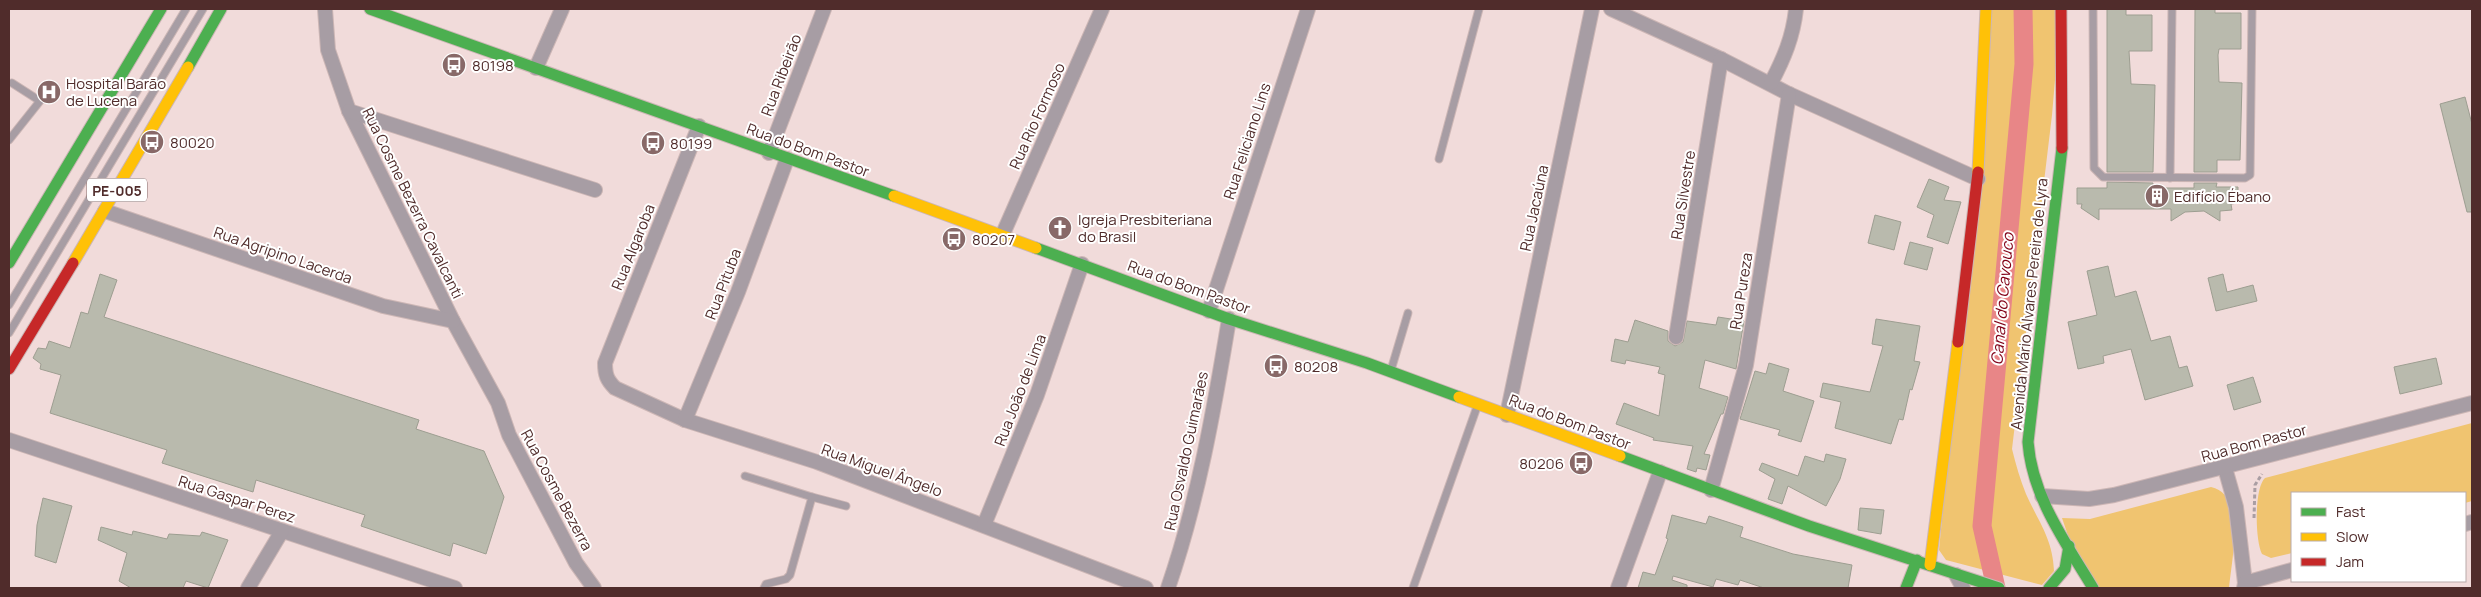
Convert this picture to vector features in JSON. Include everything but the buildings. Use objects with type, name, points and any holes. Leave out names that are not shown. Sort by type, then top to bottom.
[{"type":"street","points":[[10,258],[161,9]]},
{"type":"street","name":"PE-005","points":[[9,369],[106,211],[221,9]]},
{"type":"street","name":"Rua Cosme Bezerra Cavalcanti","points":[[325,9],[328,50],[349,111],[453,321],[498,403]]},
{"type":"street","name":"Rua do Bom Pastor","points":[[370,9],[1082,264],[1229,319],[1390,372],[1809,526],[1917,560],[1962,580],[1999,588]]},
{"type":"street","points":[[536,68],[562,9]]},
{"type":"street","name":"Rua Ribeirão","points":[[768,153],[824,9]]},
{"type":"street","name":"Rua Rio Formoso","points":[[1002,236],[1102,9]]},
{"type":"street","name":"Rua Feliciano Lins","points":[[1209,311],[1308,9]]},
{"type":"street","name":"Rua Jacaúna","points":[[1507,415],[1592,9]]},
{"type":"street","points":[[1610,9],[1721,59],[1790,94],[1978,179]]},
{"type":"street","points":[[1771,83],[1788,51],[1794,28],[1796,9]]},
{"type":"street","points":[[1930,565],[1978,179],[1986,9]]},
{"type":"street","name":"Avenida Mário Álvares Pereira de Lyra","points":[[2061,9],[2063,136],[2029,420],[2028,450],[2033,472],[2042,496],[2068,546],[2093,588]]},
{"type":"street","name":"Rua Silvestre","points":[[1676,337],[1721,59]]},
{"type":"street","name":"Rua Pureza","points":[[1711,490],[1746,365],[1790,94]]},
{"type":"street","points":[[349,111],[596,190]]},
{"type":"street","name":"Rua Algaroba","points":[[609,382],[605,373],[605,363],[699,126]]},
{"type":"street","name":"Rua Pituba","points":[[684,420],[738,292],[787,159]]},
{"type":"street","name":"Rua Agripino Lacerda","points":[[106,211],[382,306],[453,321]]},
{"type":"street","name":"Rua João de Lima","points":[[984,525],[1037,395],[1082,264]]},
{"type":"street","name":"Rua Osvaldo Guimarães","points":[[1168,588],[1183,545],[1211,424],[1229,319]]},
{"type":"street","name":"Rua Miguel Ângelo","points":[[609,382],[615,388],[684,420],[817,462],[1146,588]]},
{"type":"street","name":"Rua Cosme Bezerra","points":[[498,403],[509,435],[576,563],[594,588]]},
{"type":"street","name":"Rua Bom Pastor","points":[[2042,496],[2089,499],[2224,468],[2472,403]]},
{"type":"street","name":"Rua Gaspar Perez","points":[[9,440],[455,588]]},
{"type":"street","points":[[2224,468],[2236,507],[2244,586],[2291,570]]},
{"type":"street","points":[[1618,588],[1660,472]]},
{"type":"street","points":[[248,588],[282,531]]},
{"type":"street","points":[[2049,588],[2059,579],[2064,569],[2068,546]]},
{"type":"street","points":[[1906,588],[1917,560]]},
{"type":"lane","points":[[9,305],[186,9]]},
{"type":"lane","points":[[9,333],[203,9]]},
{"type":"lane","points":[[1439,160],[1480,9]]},
{"type":"lane","points":[[2092,9],[2094,168],[2103,177],[2170,178],[2245,178],[2250,174],[2252,9]]},
{"type":"lane","points":[[2170,178],[2172,9]]},
{"type":"lane","points":[[9,140],[40,101],[10,84]]},
{"type":"lane","points":[[1390,372],[1408,313]]},
{"type":"lane","points":[[1413,588],[1478,404]]},
{"type":"lane","points":[[745,476],[846,506]]},
{"type":"lane","points":[[764,588],[766,584],[786,579],[790,575],[812,497]]},
{"type":"path","points":[[2254,526],[2255,485],[2260,474],[2269,472]]},
{"type":"shaded area","points":[[1991,9],[2055,9],[2055,80],[2052,115],[2012,449],[2026,494],[2051,549],[2054,571],[2042,585],[1946,560],[1939,550]]},
{"type":"shaded area","points":[[2472,423],[2472,501],[2466,503],[2466,492],[2291,492],[2291,553],[2271,558],[2262,554],[2257,527],[2257,503],[2261,484],[2265,478]]},
{"type":"shaded area","points":[[2211,487],[2222,492],[2229,502],[2233,515],[2234,547],[2229,588],[2086,588],[2062,518],[2090,519]]},
{"type":"waterway","name":"Canal do Cavouco","points":[[1996,588],[1982,526],[2024,64],[2023,9]]},
{"type":"traffic: fast","points":[[9,263],[161,9]]},
{"type":"traffic: fast","points":[[188,67],[221,9]]},
{"type":"traffic: fast","points":[[370,9],[894,196]]},
{"type":"traffic: fast","points":[[2062,148],[2028,442],[2036,482],[2043,500],[2062,537],[2093,588]]},
{"type":"traffic: fast","points":[[1036,248],[1229,319],[1367,363],[1459,397]]},
{"type":"traffic: fast","points":[[1620,456],[1809,526],[1999,588]]},
{"type":"traffic: fast","points":[[2049,588],[2065,569],[2069,546]]},
{"type":"traffic: fast","points":[[1906,588],[1917,560]]},
{"type":"traffic: slow","points":[[1978,172],[1986,9]]},
{"type":"traffic: slow","points":[[73,263],[188,67]]},
{"type":"traffic: slow","points":[[894,196],[1036,248]]},
{"type":"traffic: slow","points":[[1930,565],[1958,342]]},
{"type":"traffic: slow","points":[[1459,397],[1620,456]]},
{"type":"traffic: jam","points":[[2061,9],[2062,148]]},
{"type":"traffic: jam","points":[[1958,342],[1978,172]]},
{"type":"traffic: jam","points":[[9,369],[73,263]]},
{"type":"place","name":"80198","points":[[454,65]]},
{"type":"place","name":"Hospital Barão de Lucena","points":[[49,92]]},
{"type":"place","name":"80020","points":[[152,142]]},
{"type":"place","name":"80199","points":[[653,143]]},
{"type":"place","name":"Edifício Ébano","points":[[2157,196]]},
{"type":"place","name":"Igreja Presbiteriana do Brasil","points":[[1060,228]]},
{"type":"place","name":"80207","points":[[954,239]]},
{"type":"place","name":"80208","points":[[1276,366]]},
{"type":"place","name":"80206","points":[[1581,463]]}]
